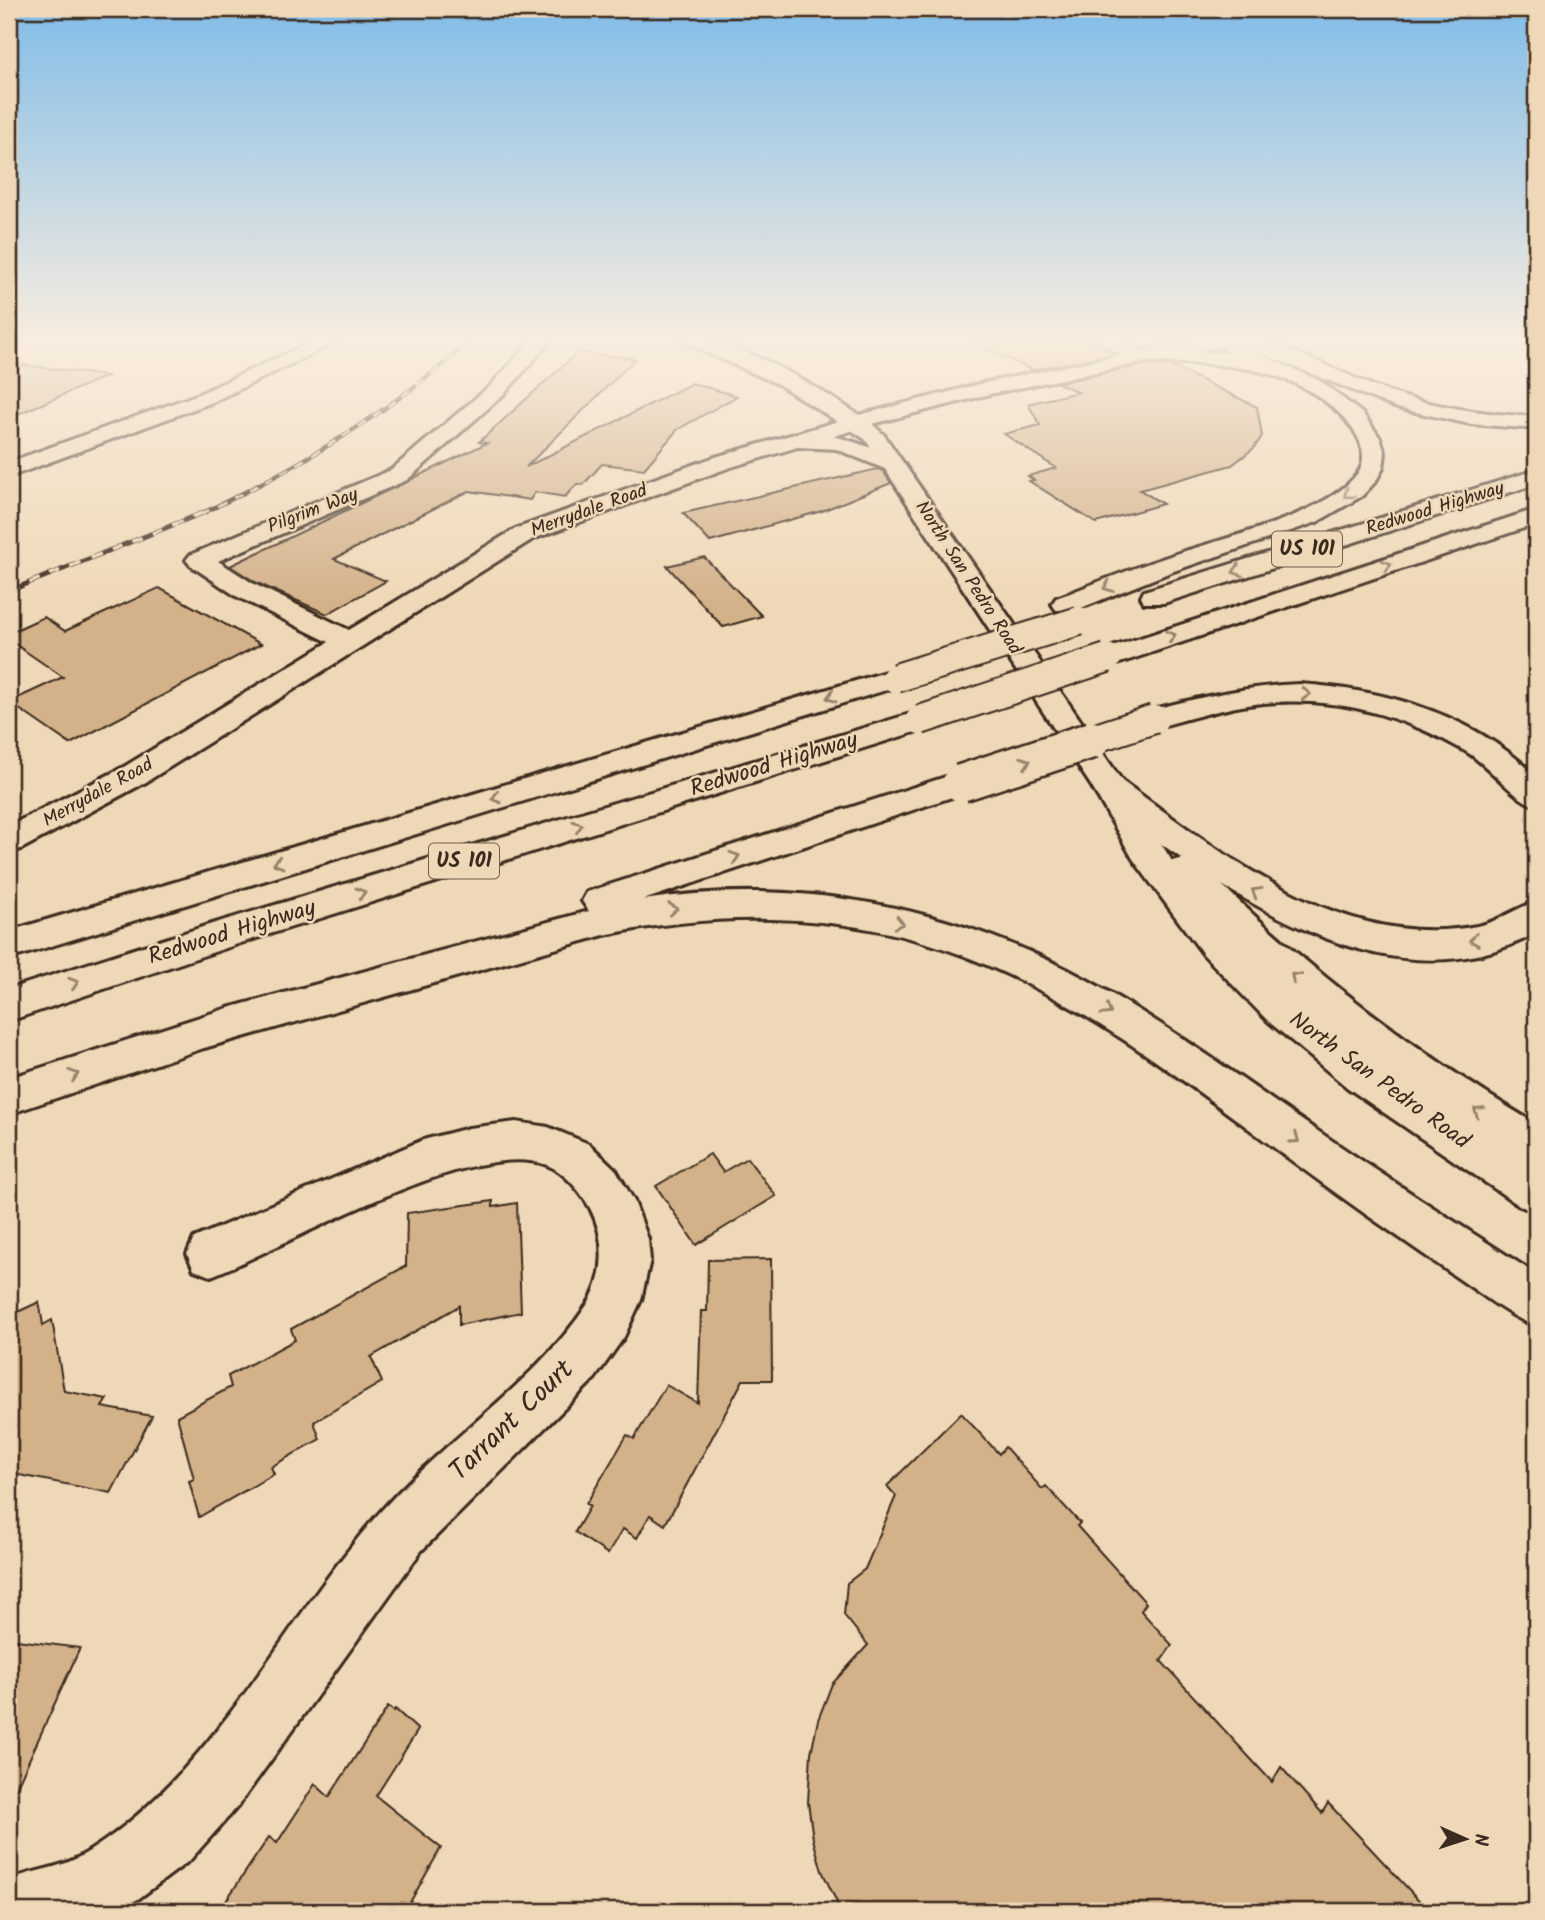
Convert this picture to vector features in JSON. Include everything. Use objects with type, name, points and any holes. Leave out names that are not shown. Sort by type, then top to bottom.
[{"type":"main road","points":[[9,470],[125,428]]},
{"type":"main road","name":"Pilgrim Way","points":[[348,640],[245,590],[200,560],[399,475],[454,428]]},
{"type":"main road","name":"Merrydale Road","points":[[9,842],[134,775],[348,640],[524,534],[720,463],[838,428]]},
{"type":"main road","name":"North San Pedro Road","points":[[863,428],[873,435],[897,470],[982,602],[1110,789],[1229,916],[1314,994],[1440,1087],[1528,1171]]},
{"type":"main road","points":[[1072,612],[1311,515],[1353,492],[1373,465],[1374,455],[1368,434],[1363,428]]},
{"type":"main road","points":[[799,440],[827,440],[848,445],[897,470]]},
{"type":"main road","name":"Redwood Highway","points":[[9,945],[897,678],[1072,612],[1536,477]]},
{"type":"main road","name":"Redwood Highway","points":[[9,1005],[228,933],[920,720],[1536,516]]},
{"type":"main road","points":[[9,1096],[1154,719],[1210,704],[1263,694],[1305,693],[1353,699],[1402,711],[1463,738],[1508,768],[1536,795]]},
{"type":"main road","points":[[1110,789],[1233,878],[1287,908],[1336,928],[1397,942],[1456,943],[1504,933],[1536,915]]},
{"type":"main road","points":[[205,1032],[527,940],[620,918],[691,907],[757,904],[864,915],[971,944],[1007,957],[1075,991],[1144,1035],[1536,1302]]},
{"type":"main road","name":"Tarrant Court","points":[[17,1911],[65,1901],[114,1875],[166,1836],[191,1809],[215,1783],[401,1531],[577,1360],[599,1333],[615,1307],[625,1281],[628,1251],[623,1227],[612,1203],[583,1164],[567,1153],[548,1146],[501,1142],[465,1147],[423,1160],[211,1254]]},
{"type":"building","points":[[495,428],[566,428],[526,467],[604,428],[681,428],[644,469],[602,464],[583,485],[577,484],[565,497],[535,492],[530,500],[469,491],[334,559],[386,581],[327,614],[255,582],[230,566],[487,443],[479,442]]},
{"type":"building","points":[[1030,428],[1261,428],[1262,436],[1254,448],[1232,465],[1140,490],[1163,504],[1096,523],[1029,481],[1034,480],[1028,476],[1056,468],[1004,434]]},
{"type":"building","points":[[878,469],[883,471],[891,483],[822,511],[710,542],[683,513]]},
{"type":"building","points":[[704,557],[762,616],[723,627],[667,566]]},
{"type":"building","points":[[159,588],[261,644],[70,744],[9,702],[63,677],[9,640],[9,633],[44,617],[65,631]]},
{"type":"building","points":[[710,1154],[723,1172],[747,1158],[776,1196],[696,1245],[656,1186]]},
{"type":"building","points":[[493,1201],[493,1207],[517,1203],[521,1312],[459,1325],[459,1306],[371,1357],[382,1382],[314,1422],[320,1439],[271,1467],[274,1474],[199,1517],[189,1481],[194,1479],[177,1416],[231,1387],[228,1376],[295,1340],[291,1329],[406,1266],[407,1213]]},
{"type":"building","points":[[771,1259],[772,1380],[743,1380],[665,1525],[650,1515],[637,1538],[623,1529],[608,1554],[575,1532],[590,1506],[586,1504],[627,1435],[634,1439],[666,1385],[698,1403],[701,1311],[707,1311],[708,1260]]},
{"type":"building","points":[[39,1302],[43,1325],[52,1320],[64,1391],[107,1399],[102,1407],[152,1416],[111,1493],[9,1473],[9,1316]]},
{"type":"building","points":[[961,1413],[999,1454],[1005,1447],[1042,1489],[1046,1486],[1080,1523],[1077,1526],[1146,1603],[1141,1611],[1172,1645],[1161,1661],[1272,1782],[1281,1767],[1322,1813],[1328,1803],[1429,1911],[841,1911],[822,1871],[813,1839],[808,1802],[811,1753],[818,1720],[832,1684],[868,1645],[844,1615],[847,1583],[865,1569],[896,1496],[887,1486]]},
{"type":"building","points":[[9,1639],[80,1648],[9,1804]]},
{"type":"building","points":[[388,1707],[394,1711],[395,1709],[418,1730],[376,1796],[441,1848],[405,1911],[219,1911],[269,1837],[277,1843],[315,1784],[329,1797]]},
{"type":"railway","points":[[205,512],[310,457],[357,428]]},
{"type":"railway","points":[[9,591],[205,512]]},
{"type":"railway","points":[[201,514],[205,512]]}]
